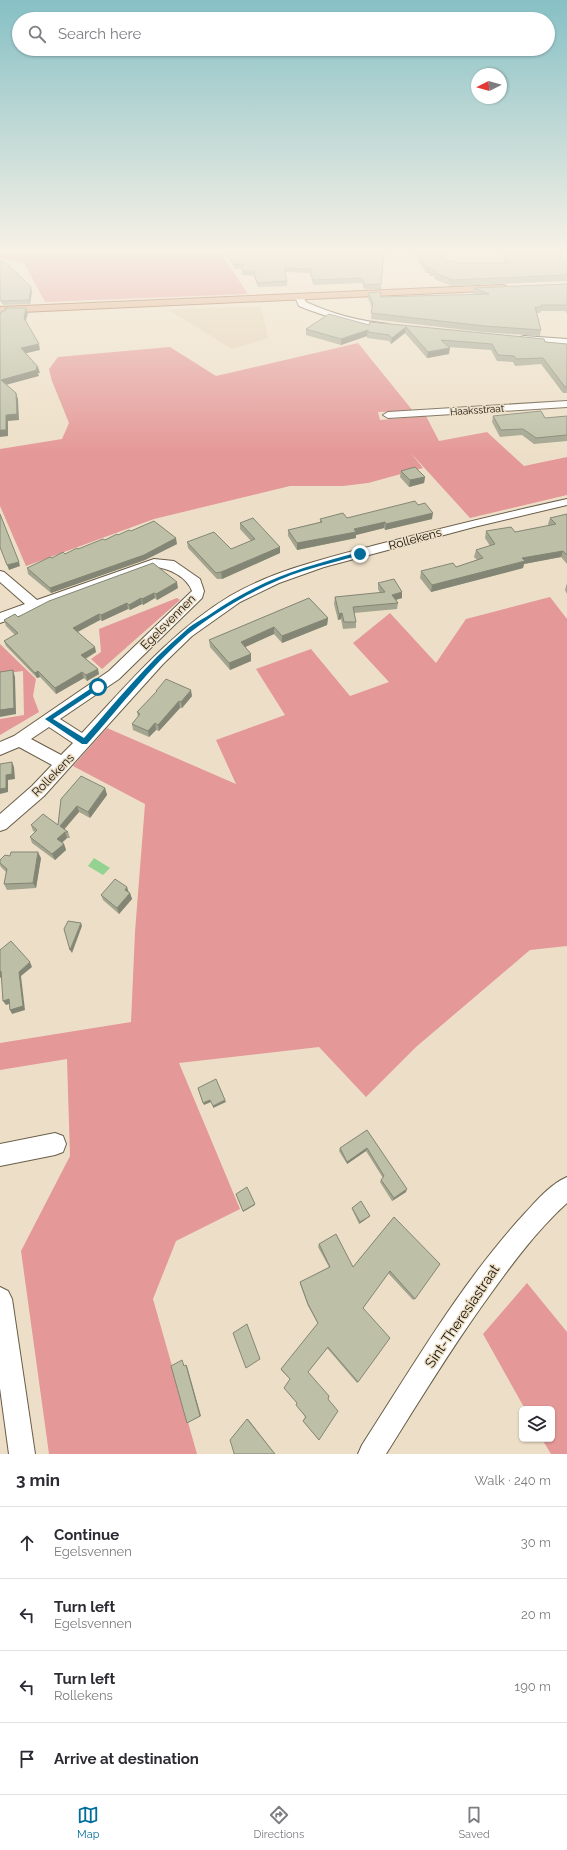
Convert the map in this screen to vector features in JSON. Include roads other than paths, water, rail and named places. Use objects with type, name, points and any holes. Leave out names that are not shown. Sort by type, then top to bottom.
[{"type":"street","points":[[352,320],[364,323],[397,327]]},
{"type":"street","points":[[512,338],[567,342]]},
{"type":"street","name":"Haaksstraat","points":[[388,415],[567,404]]},
{"type":"street","name":"Rollekens","points":[[0,824],[38,792],[158,660],[187,632],[235,599],[274,580],[320,564],[472,524],[567,502]]},
{"type":"street","name":"Egelsvennen","points":[[0,618],[154,563],[170,564],[195,582],[198,586],[197,595],[114,675],[19,740],[0,749]]},
{"type":"street","points":[[0,575],[35,606]]},
{"type":"street","points":[[48,719],[84,742]]},
{"type":"street","points":[[19,740],[64,764]]},
{"type":"street","points":[[0,1155],[55,1144]]},
{"type":"street","name":"Sint-Theresiastraat","points":[[371,1454],[456,1323],[503,1256],[553,1200],[567,1188]]},
{"type":"street","points":[[0,1299],[22,1454]]}]
